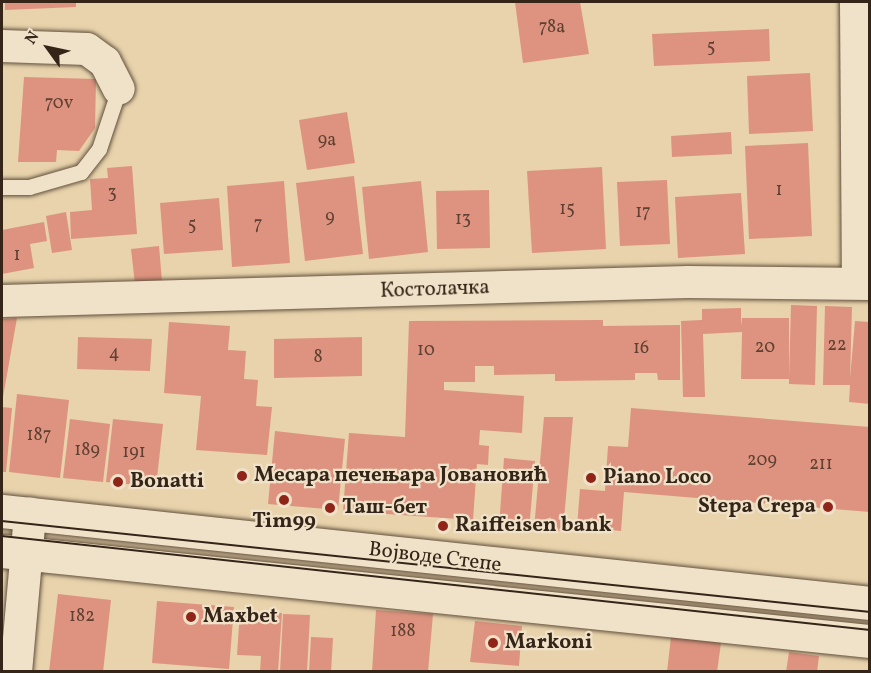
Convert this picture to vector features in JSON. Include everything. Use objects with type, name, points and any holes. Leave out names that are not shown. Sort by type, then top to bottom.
[{"type":"main road","name":"Војводе Степе","points":[[16,513],[870,603]]},
{"type":"main road","name":"Војводе Степе","points":[[14,553],[870,641]]},
{"type":"street","points":[[856,2],[864,283]]},
{"type":"street","points":[[2,46],[87,49],[105,62],[119,89]]},
{"type":"street","name":"Костолачка","points":[[2,301],[688,282],[864,283]]},
{"type":"street","points":[[16,513],[14,553],[16,672]]},
{"type":"lane","points":[[2,188],[29,187],[81,172],[99,149],[119,89]]},
{"type":"building","points":[[5,2],[76,2],[76,7],[5,10]]},
{"type":"building","points":[[515,2],[580,2],[589,54],[523,63]]},
{"type":"building","points":[[769,29],[770,61],[654,66],[652,34]]},
{"type":"building","points":[[810,73],[813,131],[749,134],[747,76]]},
{"type":"building","points":[[24,77],[96,79],[95,128],[79,151],[57,150],[56,162],[18,162]]},
{"type":"building","points":[[347,112],[355,163],[307,170],[299,120]]},
{"type":"building","points":[[731,132],[732,154],[672,157],[671,136]]},
{"type":"building","points":[[808,143],[812,236],[749,239],[745,146]]},
{"type":"building","points":[[132,166],[137,234],[71,239],[70,212],[92,210],[90,179],[108,178],[107,168]]},
{"type":"building","points":[[602,167],[606,249],[532,253],[527,171]]},
{"type":"building","points":[[354,176],[363,254],[305,261],[296,183]]},
{"type":"building","points":[[667,180],[670,244],[620,246],[617,182]]},
{"type":"building","points":[[284,181],[290,263],[232,267],[227,186]]},
{"type":"building","points":[[421,181],[428,252],[369,259],[362,187]]},
{"type":"building","points":[[489,190],[490,248],[437,249],[436,191]]},
{"type":"building","points":[[741,193],[745,254],[678,258],[675,197]]},
{"type":"building","points":[[219,198],[223,250],[164,254],[160,203]]},
{"type":"building","points":[[66,212],[72,250],[52,253],[46,216]]},
{"type":"building","points":[[44,222],[47,241],[30,244],[34,268],[2,274],[2,230]]},
{"type":"building","points":[[159,246],[162,281],[135,284],[131,249]]},
{"type":"building","points":[[791,305],[817,306],[815,385],[789,384],[789,379],[741,379],[742,332],[703,334],[705,397],[683,397],[681,321],[702,320],[702,309],[741,308],[741,326],[742,318],[789,318],[789,377]]},
{"type":"building","points":[[825,306],[852,307],[850,379],[855,321],[870,322],[870,404],[849,402],[850,385],[823,385]]},
{"type":"building","points":[[17,318],[3,397],[2,397],[2,319]]},
{"type":"building","points":[[603,320],[603,326],[680,325],[680,380],[658,380],[657,373],[635,373],[635,380],[555,381],[555,374],[494,375],[494,366],[475,366],[475,382],[444,382],[444,390],[524,396],[522,433],[480,430],[479,445],[489,446],[488,465],[477,464],[473,520],[343,511],[349,433],[405,437],[409,321]]},
{"type":"building","points":[[169,322],[230,326],[228,350],[246,351],[244,379],[258,380],[256,406],[272,407],[267,455],[196,450],[201,396],[164,393]]},
{"type":"building","points":[[78,337],[152,339],[150,371],[77,369]]},
{"type":"building","points":[[362,337],[362,376],[274,378],[274,339]]},
{"type":"building","points":[[17,394],[69,400],[60,478],[9,472]]},
{"type":"building","points":[[2,407],[12,408],[6,472],[2,472]]},
{"type":"building","points":[[631,408],[870,427],[870,512],[624,492],[621,531],[577,527],[580,489],[605,491],[608,446],[628,447]]},
{"type":"building","points":[[544,417],[573,417],[563,531],[534,529]]},
{"type":"building","points":[[70,419],[110,424],[103,482],[63,478]]},
{"type":"building","points":[[113,419],[163,424],[156,487],[106,482]]},
{"type":"building","points":[[275,431],[345,439],[338,510],[268,504]]},
{"type":"building","points":[[504,458],[535,461],[529,530],[499,527]]},
{"type":"building","points":[[58,594],[111,600],[103,672],[49,672]]},
{"type":"building","points":[[157,601],[234,607],[229,669],[152,663]]},
{"type":"building","points":[[376,610],[433,614],[428,672],[372,672]]},
{"type":"building","points":[[240,611],[282,613],[278,672],[260,672],[261,656],[237,655]]},
{"type":"building","points":[[283,614],[310,615],[307,672],[280,672]]},
{"type":"building","points":[[475,621],[522,626],[519,666],[470,662]]},
{"type":"building","points":[[311,637],[333,638],[331,672],[309,672]]},
{"type":"building","points":[[671,637],[721,643],[717,672],[667,672]]},
{"type":"building","points":[[789,652],[819,656],[817,672],[786,672]]},
{"type":"tram line","points":[[2,521],[870,612]]},
{"type":"tram line","points":[[2,536],[870,630]]},
{"type":"place","name":"Месара печењара Јовановић","points":[[242,476]]},
{"type":"place","name":"Piano Loco","points":[[591,478]]},
{"type":"place","name":"Bonatti","points":[[118,482]]},
{"type":"place","name":"Tim99","points":[[284,500]]},
{"type":"place","name":"Stepa Crepa","points":[[828,507]]},
{"type":"place","name":"Таш-бет","points":[[330,508]]},
{"type":"place","name":"Raiffeisen bank","points":[[443,526]]},
{"type":"place","name":"Maxbet","points":[[191,617]]},
{"type":"place","name":"Markoni","points":[[493,643]]}]
